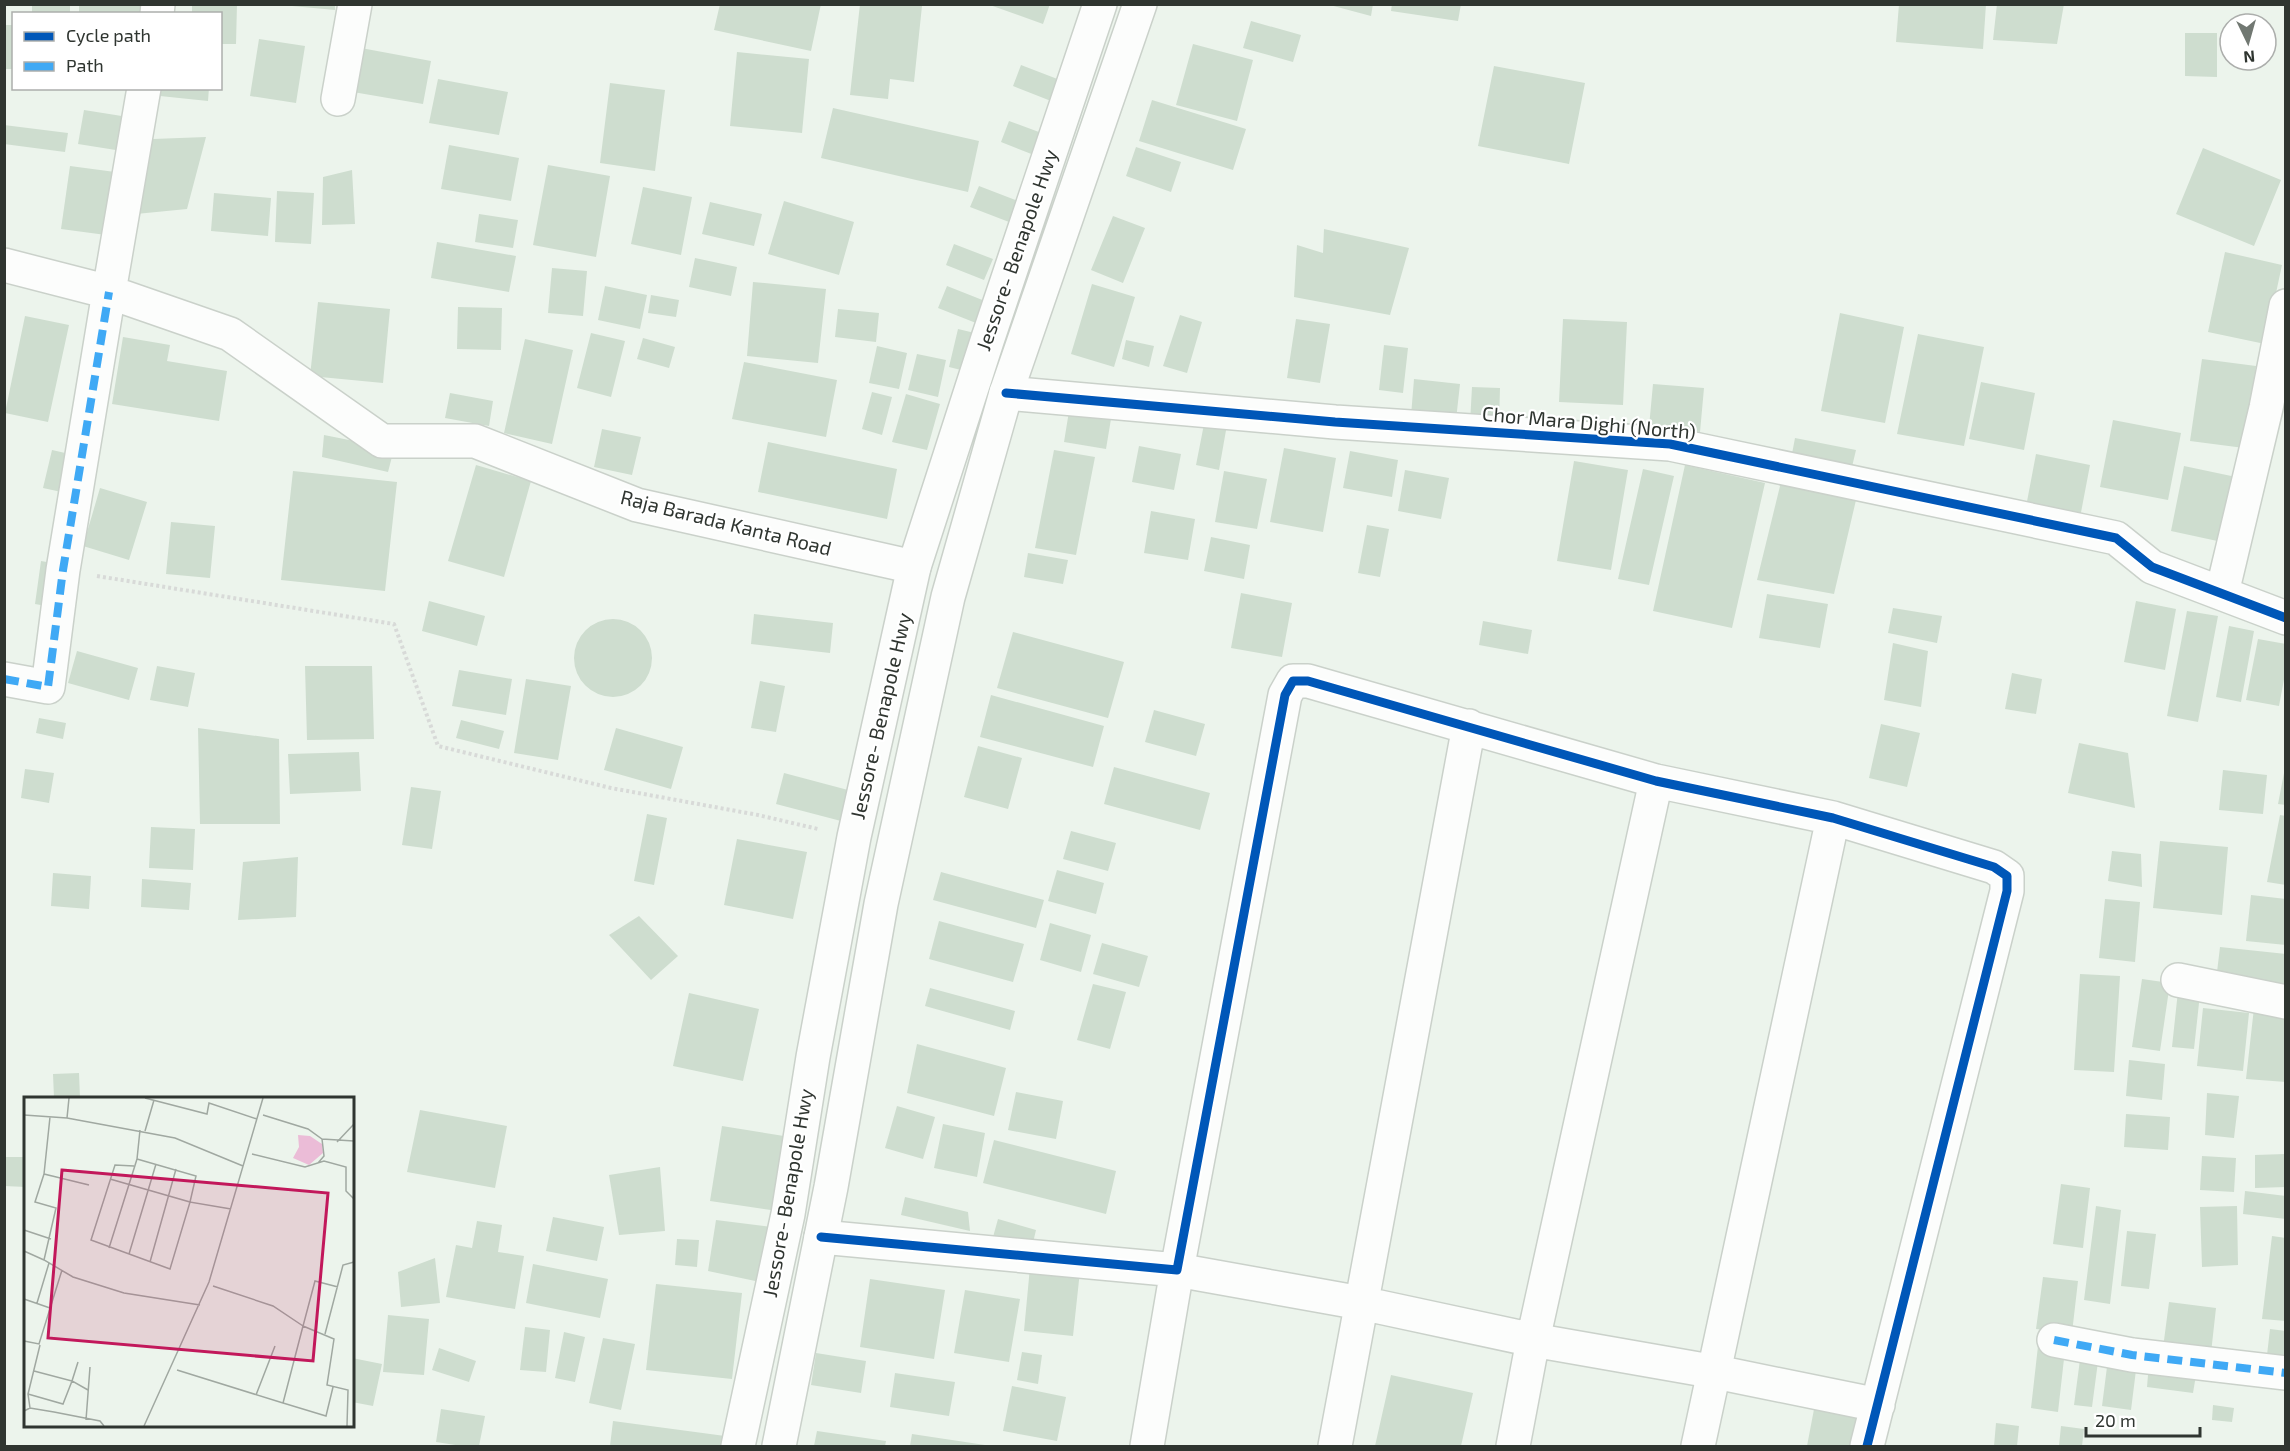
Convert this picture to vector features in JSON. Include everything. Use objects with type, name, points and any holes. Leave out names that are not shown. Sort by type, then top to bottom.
[{"type":"main road","points":[[338,99],[356,4]]},
{"type":"main road","name":"Jessore- Benapole Hwy","points":[[738,1446],[788,1214],[813,1057],[854,837],[914,567],[1100,4]]},
{"type":"main road","name":"Jessore- Benapole Hwy","points":[[779,1446],[821,1237],[881,904],[943,620],[1006,393],[1140,4]]},
{"type":"main road","points":[[4,679],[48,687],[63,570],[144,90]]},
{"type":"main road","name":"Raja Barada Kanta Road","points":[[4,266],[110,292],[230,334],[382,441],[475,441],[637,505],[914,567]]},
{"type":"main road","points":[[2222,593],[2266,408],[2286,306]]},
{"type":"main road","name":"Chor Mara Dighi (North)","points":[[1006,393],[1335,422],[1670,444],[2116,538],[2152,567],[2286,618]]},
{"type":"main road","points":[[1148,1446],[1177,1270],[1285,695],[1293,681],[1308,681],[1656,781],[1833,818],[1994,867],[2007,876],[2007,891],[1867,1446]]},
{"type":"main road","points":[[1335,1446],[1469,726]]},
{"type":"main road","points":[[1513,1446],[1533,1340],[1656,781]]},
{"type":"main road","points":[[1698,1446],[1716,1372],[1833,818]]},
{"type":"main road","points":[[2178,980],[2286,1002]]},
{"type":"main road","points":[[821,1237],[1177,1270],[1361,1303],[1533,1340],[1716,1372],[1878,1405]]},
{"type":"main road","points":[[2054,1340],[2132,1355],[2286,1373]]},
{"type":"path","points":[[63,570],[394,624],[438,746],[611,788],[758,815],[854,837]]},
{"type":"building","points":[[32,4],[70,4],[70,12],[32,12]]},
{"type":"building","points":[[79,4],[144,4],[144,12],[79,12]]},
{"type":"building","points":[[192,4],[237,4],[236,44],[222,44],[222,12],[192,12]]},
{"type":"building","points":[[292,4],[335,4],[335,10],[292,6]]},
{"type":"building","points":[[720,4],[821,4],[811,51],[714,30]]},
{"type":"building","points":[[860,4],[922,6],[914,82],[890,79],[888,99],[850,95]]},
{"type":"building","points":[[987,4],[1050,4],[1043,24]]},
{"type":"building","points":[[1326,4],[1373,4],[1371,16]]},
{"type":"building","points":[[1392,4],[1461,4],[1458,21],[1391,11]]},
{"type":"building","points":[[1899,4],[1986,4],[1983,49],[1896,42]]},
{"type":"building","points":[[1997,4],[2064,4],[2057,44],[1993,40]]},
{"type":"building","points":[[1251,21],[1301,35],[1293,62],[1243,48]]},
{"type":"building","points":[[5,25],[12,25],[12,69],[5,69]]},
{"type":"building","points":[[2185,33],[2217,33],[2217,77],[2185,76]]},
{"type":"building","points":[[259,39],[305,46],[296,103],[250,96]]},
{"type":"building","points":[[1193,44],[1253,60],[1237,121],[1176,105]]},
{"type":"building","points":[[361,48],[431,61],[423,104],[353,92]]},
{"type":"building","points":[[737,52],[809,59],[802,133],[730,126]]},
{"type":"building","points":[[1021,65],[1060,80],[1051,101],[1013,86]]},
{"type":"building","points":[[1494,66],[1585,83],[1569,164],[1478,146]]},
{"type":"building","points":[[438,79],[508,92],[499,135],[429,123]]},
{"type":"building","points":[[610,83],[665,90],[655,171],[600,163]]},
{"type":"building","points":[[161,90],[209,90],[208,101],[160,96]]},
{"type":"building","points":[[1152,100],[1246,129],[1233,170],[1139,141]]},
{"type":"building","points":[[833,108],[979,141],[968,192],[821,158]]},
{"type":"building","points":[[84,110],[128,117],[122,151],[78,144]]},
{"type":"building","points":[[1009,121],[1047,135],[1039,157],[1001,142]]},
{"type":"building","points":[[4,125],[68,133],[65,152],[4,144]]},
{"type":"building","points":[[206,137],[187,209],[136,214],[153,139]]},
{"type":"building","points":[[449,145],[519,158],[511,201],[441,189]]},
{"type":"building","points":[[1136,147],[1181,162],[1171,192],[1126,176]]},
{"type":"building","points":[[2203,148],[2281,180],[2254,246],[2176,214]]},
{"type":"building","points":[[548,165],[610,176],[596,257],[533,245]]},
{"type":"building","points":[[70,166],[115,172],[106,235],[61,229]]},
{"type":"building","points":[[352,170],[355,224],[322,225],[323,177]]},
{"type":"building","points":[[979,186],[1018,201],[1009,222],[970,207]]},
{"type":"building","points":[[643,187],[692,197],[681,255],[631,244]]},
{"type":"building","points":[[277,191],[314,193],[311,244],[275,242]]},
{"type":"building","points":[[214,193],[271,198],[268,236],[211,231]]},
{"type":"building","points":[[784,201],[854,222],[839,275],[768,254]]},
{"type":"building","points":[[710,202],[762,214],[754,246],[702,234]]},
{"type":"building","points":[[479,214],[518,220],[513,248],[475,242]]},
{"type":"building","points":[[1113,216],[1145,228],[1123,283],[1091,270]]},
{"type":"building","points":[[1324,229],[1409,248],[1390,315],[1294,297],[1297,245],[1323,253]]},
{"type":"building","points":[[437,242],[516,256],[509,292],[431,278]]},
{"type":"building","points":[[954,244],[993,259],[984,280],[946,265]]},
{"type":"building","points":[[2225,252],[2282,265],[2265,344],[2208,332]]},
{"type":"building","points":[[695,258],[737,267],[731,296],[689,287]]},
{"type":"building","points":[[552,268],[587,271],[583,316],[548,313]]},
{"type":"building","points":[[753,282],[826,289],[818,363],[747,356]]},
{"type":"building","points":[[1092,284],[1135,297],[1114,367],[1071,354]]},
{"type":"building","points":[[605,286],[647,295],[640,329],[598,320]]},
{"type":"building","points":[[947,286],[985,301],[976,323],[938,308]]},
{"type":"building","points":[[651,295],[679,300],[676,317],[648,313]]},
{"type":"building","points":[[318,302],[390,309],[383,383],[310,376]]},
{"type":"building","points":[[458,307],[502,308],[501,350],[457,349]]},
{"type":"building","points":[[838,309],[879,313],[876,342],[835,337]]},
{"type":"building","points":[[1840,313],[1904,327],[1885,423],[1821,411]]},
{"type":"building","points":[[1180,315],[1202,322],[1187,373],[1163,366]]},
{"type":"building","points":[[25,316],[69,325],[48,422],[5,413]]},
{"type":"building","points":[[1296,319],[1330,324],[1320,383],[1287,378]]},
{"type":"building","points":[[1563,319],[1627,322],[1623,405],[1559,402]]},
{"type":"building","points":[[958,329],[979,334],[969,372],[949,367]]},
{"type":"building","points":[[591,333],[625,341],[611,397],[577,388]]},
{"type":"building","points":[[1918,334],[1984,347],[1964,446],[1897,434]]},
{"type":"building","points":[[123,337],[170,345],[167,361],[227,371],[219,421],[112,404]]},
{"type":"building","points":[[643,338],[675,347],[669,368],[637,359]]},
{"type":"building","points":[[525,339],[573,350],[552,444],[504,433]]},
{"type":"building","points":[[1126,340],[1154,346],[1149,367],[1122,359]]},
{"type":"building","points":[[1384,345],[1408,348],[1403,393],[1379,390]]},
{"type":"building","points":[[877,346],[907,353],[899,389],[869,383]]},
{"type":"building","points":[[917,354],[946,360],[938,397],[908,390]]},
{"type":"building","points":[[2202,359],[2256,366],[2244,448],[2190,441]]},
{"type":"building","points":[[744,362],[837,380],[826,437],[732,419]]},
{"type":"building","points":[[1414,379],[1460,384],[1456,420],[1411,416]]},
{"type":"building","points":[[1981,382],[2035,393],[2024,450],[1969,439]]},
{"type":"building","points":[[1653,384],[1704,388],[1700,432],[1649,427]]},
{"type":"building","points":[[1472,387],[1500,388],[1499,424],[1470,423]]},
{"type":"building","points":[[872,392],[892,397],[882,435],[862,429]]},
{"type":"building","points":[[450,393],[493,401],[489,426],[445,418]]},
{"type":"building","points":[[906,394],[940,404],[927,450],[892,442]]},
{"type":"building","points":[[1070,405],[1112,413],[1106,449],[1064,442]]},
{"type":"building","points":[[1206,414],[1228,419],[1219,470],[1196,465]]},
{"type":"building","points":[[2113,420],[2181,433],[2168,500],[2100,487]]},
{"type":"building","points":[[602,429],[641,437],[632,475],[594,467]]},
{"type":"building","points":[[324,435],[394,449],[388,472],[322,457]]},
{"type":"building","points":[[1795,438],[1856,450],[1851,471],[1791,459]]},
{"type":"building","points":[[768,442],[897,469],[887,519],[758,492]]},
{"type":"building","points":[[1139,446],[1181,454],[1174,490],[1132,482]]},
{"type":"building","points":[[1284,448],[1336,458],[1323,532],[1270,522]]},
{"type":"building","points":[[52,450],[74,455],[66,493],[43,488]]},
{"type":"building","points":[[1054,450],[1095,457],[1076,555],[1035,548]]},
{"type":"building","points":[[1350,451],[1398,460],[1392,497],[1343,488]]},
{"type":"building","points":[[2036,454],[2090,465],[2079,523],[2025,512]]},
{"type":"building","points":[[1574,461],[1628,470],[1611,570],[1557,561]]},
{"type":"building","points":[[476,465],[531,481],[504,577],[448,561]]},
{"type":"building","points":[[1685,465],[1765,483],[1732,628],[1653,611]]},
{"type":"building","points":[[2184,466],[2236,477],[2222,542],[2171,531]]},
{"type":"building","points":[[1643,469],[1674,476],[1649,585],[1618,579]]},
{"type":"building","points":[[1405,470],[1449,478],[1441,519],[1398,511]]},
{"type":"building","points":[[293,471],[397,482],[385,591],[281,580]]},
{"type":"building","points":[[1224,471],[1267,479],[1257,529],[1215,522]]},
{"type":"building","points":[[1781,482],[1856,500],[1834,594],[1757,580]]},
{"type":"building","points":[[100,488],[147,502],[129,560],[83,546]]},
{"type":"building","points":[[1151,511],[1195,519],[1188,560],[1144,553]]},
{"type":"building","points":[[171,522],[215,526],[210,578],[166,574]]},
{"type":"building","points":[[1367,525],[1389,529],[1380,577],[1358,573]]},
{"type":"building","points":[[1211,537],[1250,545],[1244,579],[1204,571]]},
{"type":"building","points":[[1028,553],[1068,560],[1063,584],[1024,577]]},
{"type":"building","points":[[41,561],[58,564],[52,607],[35,604]]},
{"type":"building","points":[[1241,593],[1292,603],[1282,657],[1231,648]]},
{"type":"building","points":[[1767,594],[1828,604],[1820,648],[1759,638]]},
{"type":"building","points":[[429,601],[485,616],[477,646],[422,631]]},
{"type":"building","points":[[2136,601],[2176,609],[2165,670],[2124,662]]},
{"type":"building","points":[[1893,608],[1942,616],[1937,643],[1888,633]]},
{"type":"building","points":[[2187,611],[2218,616],[2198,722],[2167,716]]},
{"type":"building","points":[[754,614],[833,623],[830,653],[751,644]]},
{"type":"building","points":[[613,619],[628,622],[641,630],[649,643],[652,658],[649,673],[641,686],[628,694],[613,697],[598,694],[585,686],[577,673],[574,658],[577,643],[585,630],[598,622]]},
{"type":"building","points":[[1483,621],[1532,630],[1528,654],[1479,645]]},
{"type":"building","points":[[2229,626],[2254,631],[2241,702],[2216,697]]},
{"type":"building","points":[[1013,632],[1124,662],[1108,718],[997,688]]},
{"type":"building","points":[[2258,639],[2286,644],[2286,669],[2279,706],[2246,700]]},
{"type":"building","points":[[1893,643],[1928,651],[1921,707],[1884,700]]},
{"type":"building","points":[[77,651],[138,668],[129,700],[68,683]]},
{"type":"building","points":[[157,666],[195,673],[188,707],[150,700]]},
{"type":"building","points":[[305,666],[372,666],[374,739],[307,740]]},
{"type":"building","points":[[459,670],[512,679],[506,715],[452,706]]},
{"type":"building","points":[[2012,673],[2042,679],[2036,714],[2005,709]]},
{"type":"building","points":[[526,679],[571,686],[558,760],[514,753]]},
{"type":"building","points":[[760,681],[785,686],[776,732],[751,728]]},
{"type":"building","points":[[991,695],[1104,726],[1093,767],[980,737]]},
{"type":"building","points":[[1154,710],[1205,724],[1196,756],[1145,742]]},
{"type":"building","points":[[39,718],[66,723],[63,739],[36,733]]},
{"type":"building","points":[[461,720],[504,731],[499,749],[456,738]]},
{"type":"building","points":[[1881,724],[1920,733],[1907,787],[1869,778]]},
{"type":"building","points":[[198,728],[279,739],[280,824],[200,824]]},
{"type":"building","points":[[616,728],[683,747],[671,789],[604,770]]},
{"type":"building","points":[[2079,743],[2128,753],[2135,808],[2068,793]]},
{"type":"building","points":[[978,746],[1022,758],[1008,809],[964,797]]},
{"type":"building","points":[[359,752],[361,791],[290,794],[288,754]]},
{"type":"building","points":[[1114,767],[1210,793],[1200,830],[1104,804]]},
{"type":"building","points":[[25,769],[54,773],[49,803],[21,798]]},
{"type":"building","points":[[2223,770],[2267,775],[2263,814],[2219,810]]},
{"type":"building","points":[[784,773],[848,790],[841,821],[776,804]]},
{"type":"building","points":[[2284,773],[2286,773],[2286,805],[2278,804]]},
{"type":"building","points":[[411,787],[441,791],[432,849],[402,845]]},
{"type":"building","points":[[647,814],[667,818],[654,885],[634,881]]},
{"type":"building","points":[[2280,815],[2286,816],[2286,885],[2267,882]]},
{"type":"building","points":[[151,827],[195,829],[193,870],[149,868]]},
{"type":"building","points":[[1071,831],[1116,843],[1108,871],[1063,859]]},
{"type":"building","points":[[737,839],[807,852],[793,919],[724,905]]},
{"type":"building","points":[[2160,841],[2228,847],[2222,915],[2153,908]]},
{"type":"building","points":[[2112,851],[2141,854],[2142,887],[2108,881]]},
{"type":"building","points":[[298,857],[296,917],[238,920],[243,862]]},
{"type":"building","points":[[1057,870],[1104,883],[1096,914],[1048,901]]},
{"type":"building","points":[[941,872],[1044,900],[1036,928],[933,900]]},
{"type":"building","points":[[53,873],[91,876],[89,909],[51,906]]},
{"type":"building","points":[[142,879],[191,883],[189,910],[141,907]]},
{"type":"building","points":[[2251,895],[2286,899],[2286,945],[2246,941]]},
{"type":"building","points":[[2105,899],[2140,902],[2135,962],[2099,958]]},
{"type":"building","points":[[639,916],[678,956],[651,980],[609,935]]},
{"type":"building","points":[[939,921],[1024,944],[1013,982],[929,959]]},
{"type":"building","points":[[1050,923],[1091,935],[1081,972],[1040,960]]},
{"type":"building","points":[[1102,943],[1148,956],[1139,987],[1093,974]]},
{"type":"building","points":[[2220,947],[2286,954],[2286,996],[2215,989]]},
{"type":"building","points":[[2080,974],[2120,976],[2114,1072],[2074,1070]]},
{"type":"building","points":[[2142,979],[2170,983],[2160,1051],[2132,1047]]},
{"type":"building","points":[[1093,984],[1126,992],[1110,1049],[1077,1040]]},
{"type":"building","points":[[930,988],[1015,1011],[1010,1030],[925,1006]]},
{"type":"building","points":[[2178,991],[2200,994],[2194,1049],[2172,1047]]},
{"type":"building","points":[[689,993],[759,1009],[743,1081],[673,1066]]},
{"type":"building","points":[[2203,1008],[2249,1013],[2243,1071],[2197,1066]]},
{"type":"building","points":[[2254,1008],[2286,1011],[2286,1082],[2246,1079]]},
{"type":"building","points":[[917,1044],[1006,1068],[994,1116],[907,1093]]},
{"type":"building","points":[[2129,1060],[2165,1064],[2162,1100],[2126,1096]]},
{"type":"building","points":[[79,1073],[80,1097],[54,1097],[53,1074]]},
{"type":"building","points":[[1016,1092],[1063,1101],[1056,1139],[1008,1130]]},
{"type":"building","points":[[2207,1093],[2239,1096],[2234,1138],[2205,1135]]},
{"type":"building","points":[[897,1106],[935,1117],[923,1159],[885,1148]]},
{"type":"building","points":[[420,1110],[507,1126],[495,1188],[407,1172]]},
{"type":"building","points":[[2126,1114],[2170,1117],[2168,1150],[2124,1147]]},
{"type":"building","points":[[943,1124],[985,1133],[977,1177],[934,1168]]},
{"type":"building","points":[[722,1126],[790,1137],[778,1211],[710,1201]]},
{"type":"building","points":[[994,1140],[1116,1171],[1106,1214],[983,1183]]},
{"type":"building","points":[[2285,1154],[2286,1187],[2255,1188],[2255,1155]]},
{"type":"building","points":[[2202,1156],[2236,1158],[2234,1192],[2200,1190]]},
{"type":"building","points":[[4,1157],[24,1157],[24,1187],[4,1186]]},
{"type":"building","points":[[660,1167],[665,1231],[619,1235],[609,1175]]},
{"type":"building","points":[[2061,1184],[2090,1188],[2083,1248],[2053,1244]]},
{"type":"building","points":[[2245,1191],[2286,1196],[2286,1219],[2243,1214]]},
{"type":"building","points":[[905,1197],[968,1212],[970,1231],[901,1215]]},
{"type":"building","points":[[2096,1206],[2121,1210],[2110,1304],[2084,1300]]},
{"type":"building","points":[[2237,1206],[2238,1265],[2202,1267],[2200,1207]]},
{"type":"building","points":[[553,1217],[604,1227],[597,1261],[546,1251]]},
{"type":"building","points":[[998,1219],[1036,1230],[1032,1247],[993,1237]]},
{"type":"building","points":[[716,1220],[772,1227],[760,1282],[708,1271]]},
{"type":"building","points":[[477,1221],[502,1225],[498,1252],[524,1256],[515,1309],[446,1297],[456,1245],[472,1248]]},
{"type":"building","points":[[2127,1231],[2156,1234],[2149,1289],[2121,1286]]},
{"type":"building","points":[[2272,1236],[2286,1238],[2286,1321],[2262,1319]]},
{"type":"building","points":[[677,1239],[699,1240],[697,1267],[675,1265]]},
{"type":"building","points":[[435,1258],[440,1303],[401,1307],[398,1272]]},
{"type":"building","points":[[533,1264],[608,1279],[600,1318],[526,1303]]},
{"type":"building","points":[[1030,1267],[1080,1271],[1073,1336],[1024,1331]]},
{"type":"building","points":[[2043,1277],[2078,1281],[2072,1333],[2036,1329]]},
{"type":"building","points":[[870,1279],[945,1290],[934,1359],[860,1347]]},
{"type":"building","points":[[656,1284],[742,1293],[732,1379],[646,1370]]},
{"type":"building","points":[[965,1290],[1020,1299],[1009,1362],[954,1353]]},
{"type":"building","points":[[2169,1302],[2216,1308],[2211,1353],[2163,1348]]},
{"type":"building","points":[[388,1315],[429,1319],[424,1375],[383,1372]]},
{"type":"building","points":[[525,1327],[550,1330],[546,1372],[520,1370]]},
{"type":"building","points":[[2270,1329],[2286,1331],[2286,1357],[2267,1355]]},
{"type":"building","points":[[564,1332],[585,1337],[575,1382],[555,1378]]},
{"type":"building","points":[[603,1338],[635,1344],[621,1410],[589,1403]]},
{"type":"building","points":[[2038,1346],[2065,1350],[2058,1412],[2031,1408]]},
{"type":"building","points":[[439,1348],[476,1361],[469,1382],[432,1370]]},
{"type":"building","points":[[1022,1352],[1042,1355],[1038,1384],[1017,1380]]},
{"type":"building","points":[[2081,1352],[2099,1354],[2092,1407],[2074,1405]]},
{"type":"building","points":[[816,1353],[866,1361],[861,1393],[811,1385]]},
{"type":"building","points":[[354,1358],[382,1364],[373,1406],[354,1402]]},
{"type":"building","points":[[2108,1359],[2137,1362],[2131,1410],[2102,1406]]},
{"type":"building","points":[[2149,1363],[2197,1369],[2193,1393],[2147,1387]]},
{"type":"building","points":[[895,1373],[955,1382],[949,1416],[890,1407]]},
{"type":"building","points":[[1391,1375],[1473,1393],[1461,1446],[1375,1446]]},
{"type":"building","points":[[1012,1386],[1066,1397],[1057,1441],[1003,1431]]},
{"type":"building","points":[[1815,1404],[1865,1414],[1859,1446],[1807,1446]]},
{"type":"building","points":[[2213,1405],[2234,1408],[2232,1422],[2212,1420]]},
{"type":"building","points":[[441,1409],[485,1416],[479,1446],[436,1442]]},
{"type":"building","points":[[613,1421],[725,1436],[724,1446],[610,1446]]},
{"type":"building","points":[[1996,1423],[2019,1426],[2017,1446],[1994,1446]]},
{"type":"building","points":[[2061,1426],[2084,1429],[2082,1446],[2059,1446]]},
{"type":"building","points":[[817,1431],[886,1441],[885,1446],[814,1446]]},
{"type":"building","points":[[912,1434],[985,1445],[985,1446],[910,1446]]},
{"type":"marked path","points":[[4,679],[48,687],[63,570],[109,292]]},
{"type":"marked path","points":[[2054,1340],[2132,1355],[2286,1373]]},
{"type":"cycle path","points":[[1006,393],[1335,422],[1670,444],[2116,538],[2152,567],[2286,618]]},
{"type":"cycle path","points":[[821,1237],[1177,1270],[1285,695],[1293,681],[1308,681],[1656,781],[1833,818],[1994,867],[2007,876],[2007,891],[1867,1446]]}]
